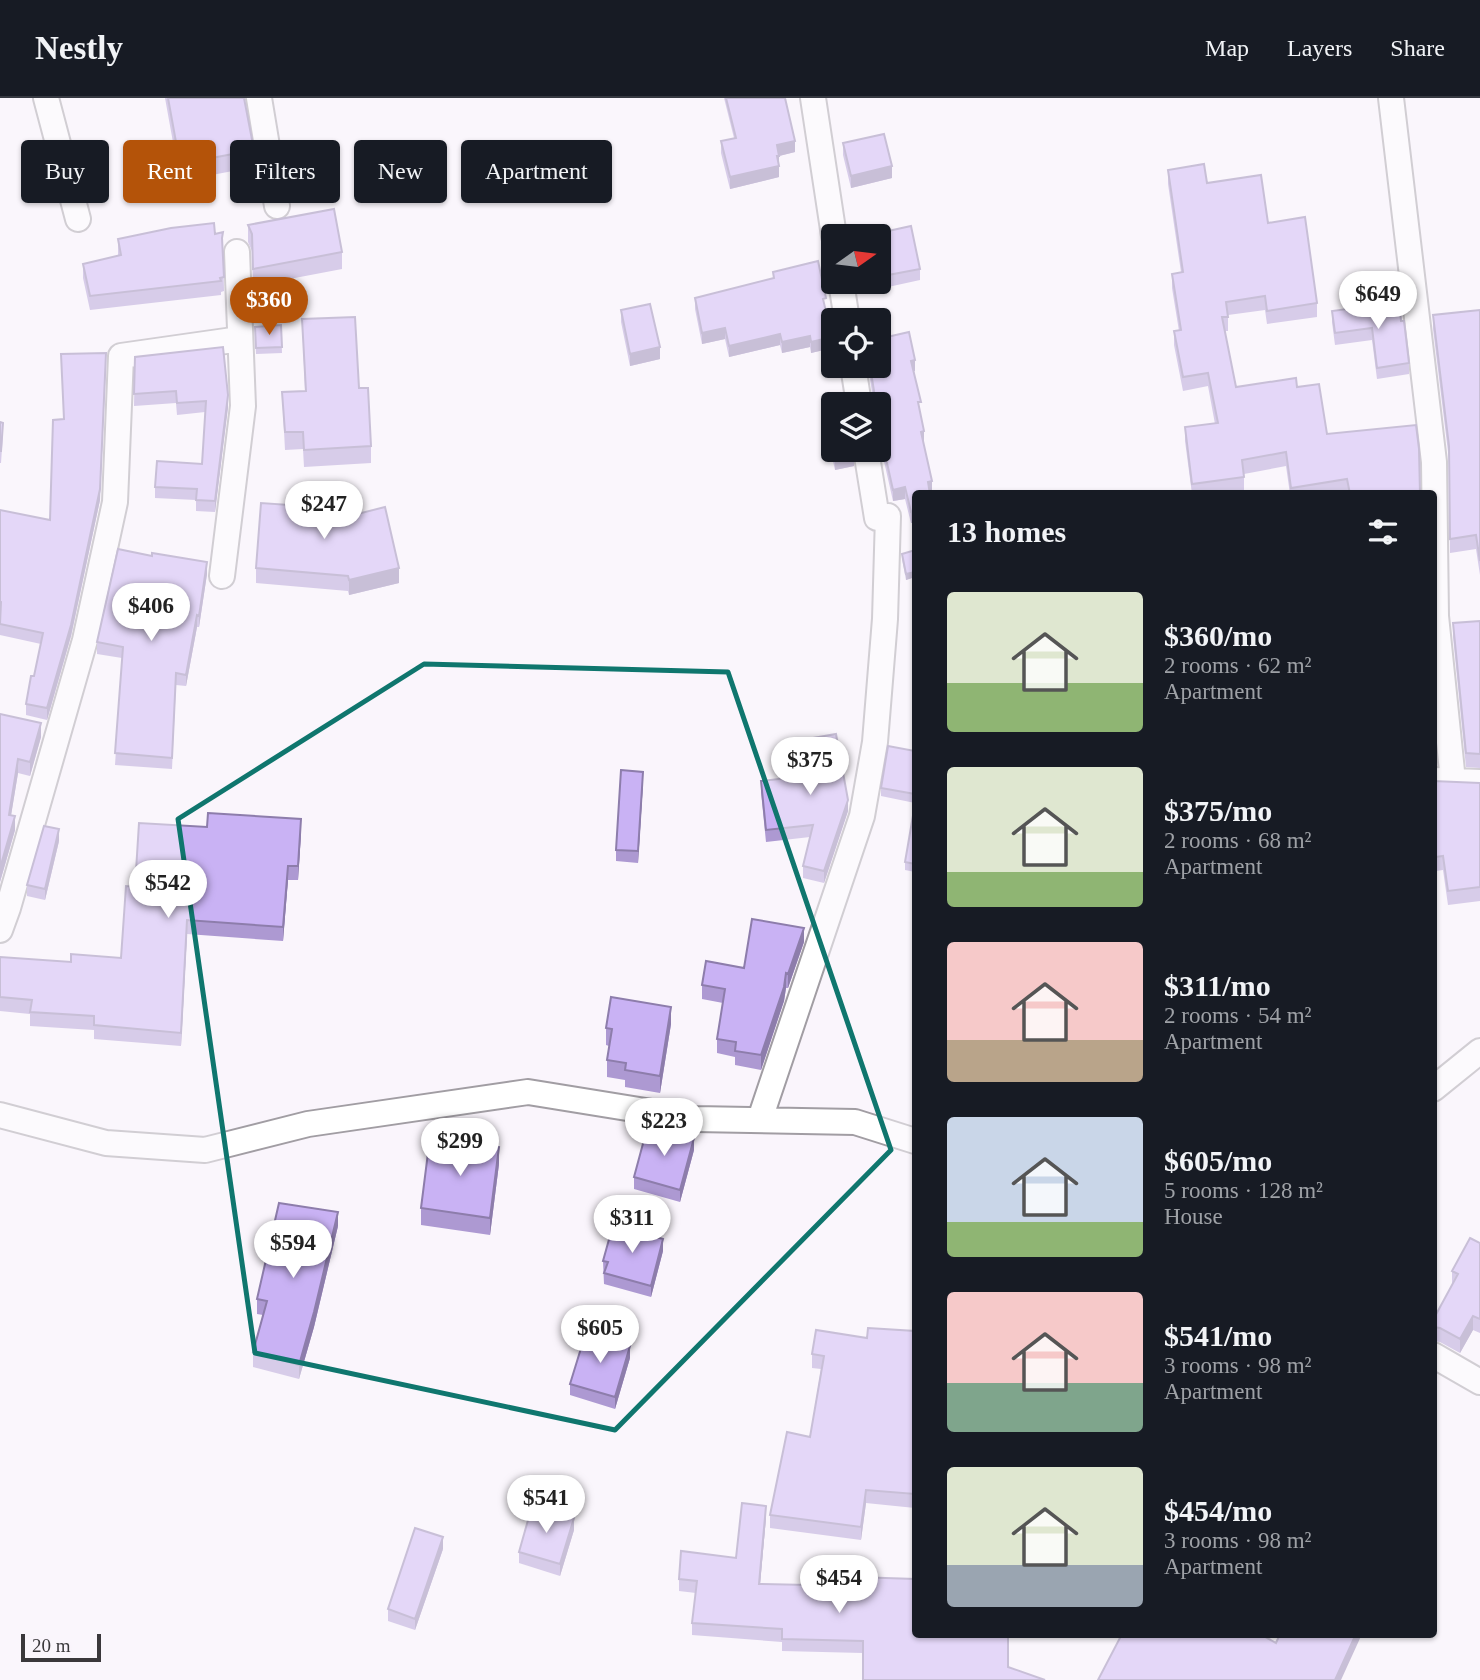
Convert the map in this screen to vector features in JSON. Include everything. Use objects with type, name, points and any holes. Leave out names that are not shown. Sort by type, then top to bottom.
[{"type":"street","points":[[46,98],[78,219]]},
{"type":"street","points":[[259,98],[276,206]]},
{"type":"street","points":[[813,98],[832,224]]},
{"type":"street","points":[[1391,98],[1434,462],[1434,490]]},
{"type":"street","points":[[222,576],[243,406],[237,252]]},
{"type":"street","points":[[0,930],[85,640],[115,502],[121,356],[240,340]]},
{"type":"street","points":[[760,1119],[862,816],[875,742],[885,619],[888,516],[877,518],[868,462]]},
{"type":"street","points":[[1437,640],[1443,781],[1480,782]]},
{"type":"street","points":[[1437,1086],[1480,1051]]},
{"type":"street","points":[[0,1115],[106,1143],[205,1150],[308,1124],[528,1092],[695,1119],[855,1122],[912,1140]]},
{"type":"street","points":[[1437,1357],[1480,1382]]},
{"type":"highlighted area","points":[[424,664],[728,672],[891,1150],[615,1430],[255,1353],[178,819]]},
{"type":"building","points":[[168,98],[244,98],[252,140],[230,140],[230,155],[216,157],[216,140],[176,140]]},
{"type":"building","points":[[726,98],[785,98],[795,141],[777,145],[779,166],[730,177],[721,141],[736,138]]},
{"type":"building","points":[[884,134],[892,166],[851,176],[843,143]]},
{"type":"building","points":[[1204,164],[1207,183],[1261,175],[1268,223],[1305,217],[1317,303],[1267,311],[1265,296],[1226,302],[1228,317],[1222,317],[1236,387],[1296,378],[1297,387],[1319,384],[1327,434],[1416,425],[1420,490],[1349,490],[1347,479],[1291,488],[1286,452],[1242,460],[1244,477],[1192,484],[1185,427],[1218,423],[1208,373],[1183,377],[1174,331],[1181,330],[1172,274],[1183,272],[1168,170]]},
{"type":"building","points":[[334,209],[342,252],[253,269],[252,234],[248,225]]},
{"type":"building","points":[[214,223],[215,234],[223,232],[224,277],[220,278],[221,281],[90,296],[83,264],[121,255],[118,239],[171,228]]},
{"type":"building","points":[[911,226],[920,269],[891,274],[891,230]]},
{"type":"building","points":[[818,261],[821,294],[825,294],[826,298],[823,299],[825,308],[821,308],[821,340],[811,342],[810,336],[782,342],[780,334],[729,346],[725,328],[702,333],[695,298],[774,278],[773,272]]},
{"type":"building","points":[[1399,302],[1409,363],[1377,368],[1372,328],[1335,333],[1332,311]]},
{"type":"building","points":[[650,304],[660,347],[630,354],[621,310]]},
{"type":"building","points":[[1480,310],[1480,561],[1476,535],[1450,539],[1449,446],[1433,315]]},
{"type":"building","points":[[355,317],[359,388],[368,388],[371,446],[304,450],[303,432],[285,432],[282,392],[306,391],[302,319]]},
{"type":"building","points":[[281,325],[282,347],[256,348],[255,327]]},
{"type":"building","points":[[909,332],[915,360],[911,361],[921,402],[918,402],[924,431],[921,432],[932,481],[928,482],[929,490],[912,490],[912,512],[905,487],[893,490],[887,462],[891,462],[891,392],[874,391],[872,378],[891,378],[891,336]]},
{"type":"building","points":[[223,347],[228,395],[215,501],[196,500],[197,489],[155,487],[157,461],[202,464],[206,401],[177,403],[176,391],[134,394],[135,357]]},
{"type":"building","points":[[106,353],[100,489],[71,625],[47,708],[26,704],[43,633],[0,624],[0,510],[50,520],[53,420],[64,419],[61,354]]},
{"type":"building","points":[[0,422],[3,423],[1,451],[0,451]]},
{"type":"building","points":[[303,499],[327,501],[326,522],[385,507],[399,568],[349,580],[348,576],[256,568],[261,503],[303,506]]},
{"type":"building","points":[[118,549],[207,562],[186,675],[176,673],[172,758],[115,753],[123,647],[97,642]]},
{"type":"building","points":[[912,551],[912,573],[906,574],[902,554]]},
{"type":"building","points":[[1480,621],[1480,754],[1466,753],[1453,623]]},
{"type":"building","points":[[0,714],[41,723],[30,762],[18,759],[9,815],[15,816],[0,868]]},
{"type":"building","points":[[836,734],[848,800],[824,871],[803,866],[813,825],[766,830],[761,781],[796,777],[790,742]]},
{"type":"building","points":[[888,746],[912,750],[912,793],[881,788]]},
{"type":"building","points":[[621,770],[643,772],[638,851],[616,850]]},
{"type":"building","points":[[1437,781],[1480,783],[1480,887],[1448,891],[1443,856],[1437,857]]},
{"type":"building","points":[[208,813],[301,819],[298,866],[288,866],[283,927],[187,920],[181,1033],[94,1025],[94,1016],[30,1012],[32,1000],[0,997],[0,957],[71,962],[71,954],[121,958],[126,886],[135,887],[139,823],[207,827]]},
{"type":"building","points":[[912,821],[912,863],[905,862]]},
{"type":"building","points":[[44,826],[59,829],[45,889],[27,885]]},
{"type":"building","points":[[752,919],[804,928],[788,974],[786,973],[784,987],[761,1055],[735,1051],[736,1042],[717,1039],[725,989],[702,985],[706,961],[744,968]]},
{"type":"building","points":[[611,997],[671,1007],[660,1076],[625,1070],[626,1063],[607,1060],[612,1029],[606,1028]]},
{"type":"building","points":[[648,1125],[694,1138],[680,1190],[634,1177]]},
{"type":"building","points":[[430,1137],[499,1147],[490,1218],[421,1208]]},
{"type":"building","points":[[279,1203],[338,1212],[299,1365],[253,1352],[267,1301],[257,1299]]},
{"type":"building","points":[[613,1225],[663,1239],[651,1286],[604,1273],[608,1262],[603,1261]]},
{"type":"building","points":[[1470,1238],[1480,1243],[1480,1319],[1473,1316],[1460,1339],[1437,1328],[1437,1313],[1458,1274],[1452,1271]]},
{"type":"building","points":[[868,1328],[912,1331],[912,1494],[866,1490],[861,1527],[770,1515],[787,1432],[810,1437],[824,1356],[812,1354],[816,1330],[867,1338]]},
{"type":"building","points":[[586,1332],[630,1346],[615,1397],[570,1384]]},
{"type":"building","points":[[742,1503],[766,1506],[759,1584],[856,1586],[856,1577],[912,1579],[912,1638],[1008,1638],[1008,1667],[1045,1680],[863,1680],[863,1641],[782,1639],[782,1629],[692,1623],[697,1581],[679,1579],[681,1551],[736,1558]]},
{"type":"building","points":[[532,1506],[574,1518],[560,1564],[519,1552]]},
{"type":"building","points":[[415,1528],[443,1537],[415,1619],[388,1609]]},
{"type":"building","points":[[1120,1638],[1267,1638],[1276,1643],[1278,1638],[1354,1638],[1335,1680],[1098,1680]]}]
